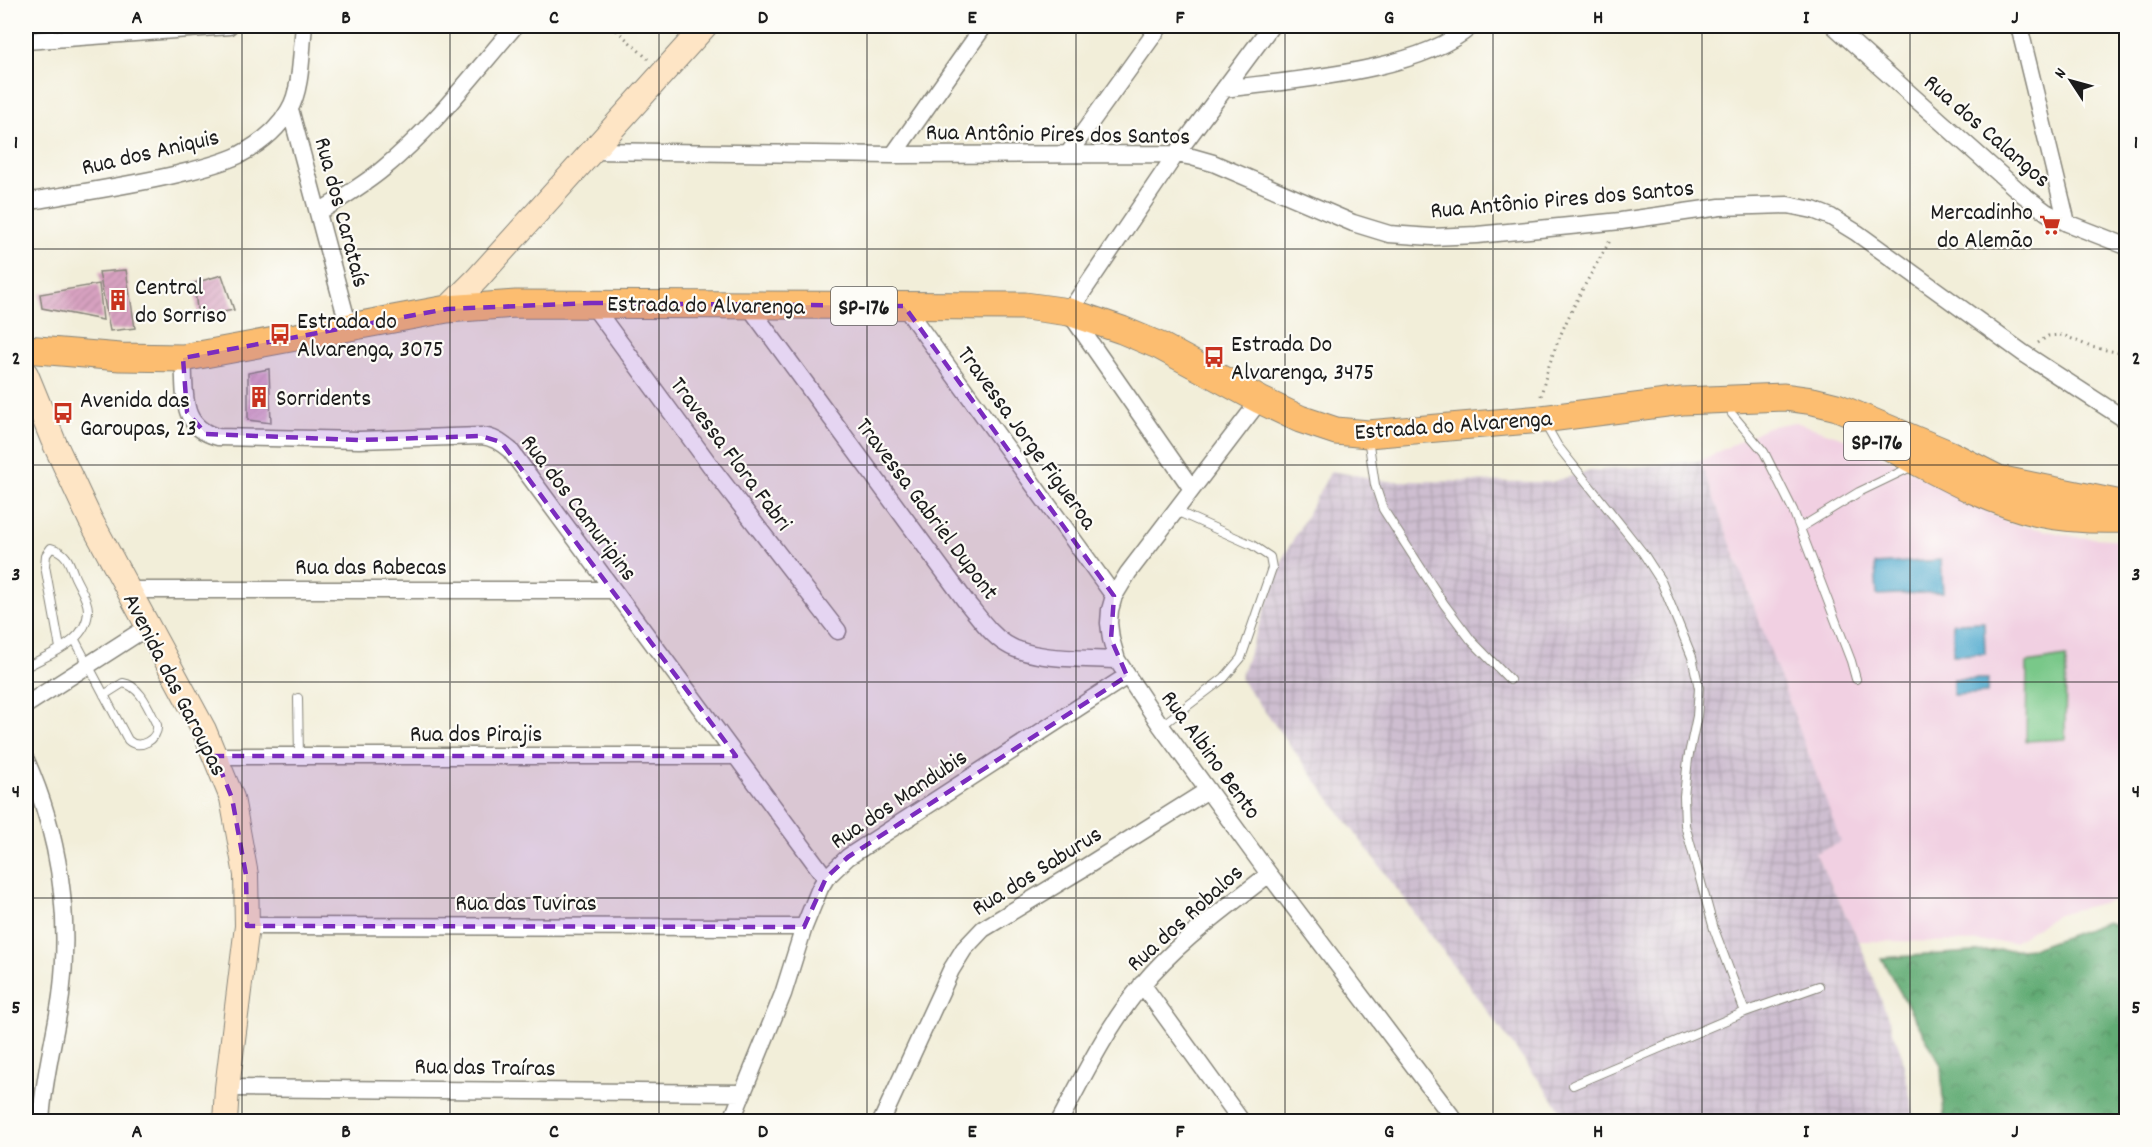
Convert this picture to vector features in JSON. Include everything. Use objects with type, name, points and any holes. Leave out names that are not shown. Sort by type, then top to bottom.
[{"type":"main road","name":"Estrada do Alvarenga","points":[[26,349],[120,357],[183,358],[447,309],[516,304],[1025,306],[1069,312],[1122,330],[1160,346],[1300,419],[1336,431],[1368,434],[1542,419],[1682,401],[1784,397],[1813,401],[1858,415],[1949,454],[1998,479],[2127,505]]},
{"type":"main road","name":"Estrada do Alvarenga","points":[[1615,409],[1690,414],[1792,416],[1820,420],[1872,439],[1965,486],[2039,513],[2090,519],[2127,519]]},
{"type":"street","points":[[26,41],[230,26]]},
{"type":"street","name":"Rua dos Aniquis","points":[[26,202],[151,180],[211,166],[239,155],[265,139],[282,122],[290,109],[296,90],[304,26]]},
{"type":"street","points":[[319,212],[384,169],[416,139],[515,26]]},
{"type":"street","points":[[447,309],[705,26]]},
{"type":"street","points":[[893,156],[984,26]]},
{"type":"street","points":[[1068,154],[1160,26]]},
{"type":"street","points":[[1192,489],[1069,312],[1176,154],[1272,26]]},
{"type":"street","points":[[1224,89],[1347,73],[1413,57],[1443,45],[1471,26]]},
{"type":"street","name":"Rua dos Calangos","points":[[1834,26],[1847,32],[2021,193],[2046,212],[2067,223],[2127,246]]},
{"type":"street","points":[[2019,26],[2067,223]]},
{"type":"street","name":"Rua dos Carataís","points":[[290,109],[349,328]]},
{"type":"street","name":"Rua Antônio Pires dos Santos","points":[[592,151],[893,156],[1176,154],[1214,163],[1353,223],[1389,234],[1432,237],[1477,235],[1621,221],[1720,207],[1788,206],[1813,210],[1831,217],[1857,233],[2024,353],[2127,420]]},
{"type":"street","name":"Travessa Flora Fabri","points":[[591,303],[715,472],[838,632]]},
{"type":"street","name":"Travessa Gabriel Dupont","points":[[748,305],[991,632],[1005,644],[1028,654],[1117,660]]},
{"type":"street","name":"Travessa Jorge Figueroa","points":[[904,306],[1114,596]]},
{"type":"street","name":"Rua dos Camuripins","points":[[183,358],[187,412],[192,422],[206,434],[218,437],[359,440],[481,436],[492,437],[510,450],[826,878]]},
{"type":"street","name":"Avenida das Garoupas","points":[[26,374],[52,440],[90,519],[204,729],[232,798],[246,875],[247,926],[225,1122]]},
{"type":"street","name":"Rua Albino Bento","points":[[1260,400],[1114,596],[1109,623],[1117,660],[1161,726],[1269,874],[1456,1122]]},
{"type":"street","name":"Rua das Rabecas","points":[[130,590],[613,590]]},
{"type":"street","points":[[26,705],[149,626]]},
{"type":"street","name":"Rua dos Mandubis","points":[[731,1122],[783,994],[804,927],[826,878],[848,858],[1127,676]]},
{"type":"street","name":"Rua dos Pirajis","points":[[215,756],[736,756]]},
{"type":"street","points":[[26,760],[36,783],[56,852],[65,935],[61,996],[47,1067],[41,1122]]},
{"type":"street","name":"Rua dos Saburus","points":[[881,1122],[951,970],[964,949],[983,929],[1087,867],[1208,790]]},
{"type":"street","name":"Rua dos Robalos","points":[[1059,1122],[1102,1043],[1142,984],[1176,949],[1269,874]]},
{"type":"street","name":"Rua das Tuviras","points":[[247,926],[804,927]]},
{"type":"street","points":[[1142,984],[1242,1122]]},
{"type":"street","name":"Rua das Traíras","points":[[228,1088],[743,1093]]},
{"type":"lane","points":[[1732,414],[1764,452],[1800,528],[1856,679]]},
{"type":"lane","points":[[1542,419],[1557,445],[1642,553],[1661,581],[1692,657],[1699,688],[1697,716],[1688,759],[1684,796],[1685,825],[1714,929],[1744,1012]]},
{"type":"lane","points":[[1368,434],[1375,485],[1383,509],[1444,604],[1471,640],[1510,680]]},
{"type":"lane","points":[[1800,528],[1859,492],[1920,463]]},
{"type":"lane","points":[[1161,726],[1224,678],[1241,658],[1272,568],[1270,557],[1252,544],[1176,510]]},
{"type":"lane","points":[[26,668],[75,640],[84,627],[88,608],[67,557],[60,550],[51,548],[46,555],[45,566],[60,648]]},
{"type":"lane","points":[[75,640],[104,695],[132,744],[140,745],[156,737],[157,725],[136,689],[130,684],[123,683],[104,695]]},
{"type":"lane","points":[[298,698],[299,757]]},
{"type":"lane","points":[[1573,1085],[1744,1012],[1820,986]]},
{"type":"path","points":[[612,26],[663,72]]},
{"type":"path","points":[[1542,419],[1541,397],[1552,357],[1566,321],[1621,221]]},
{"type":"path","points":[[2024,353],[2048,336],[2056,334],[2091,347],[2127,354]]},
{"type":"highlighted area","points":[[591,303],[904,306],[1114,596],[1111,639],[1127,676],[848,857],[826,878],[804,927],[247,926],[246,875],[232,798],[215,756],[736,756],[501,442],[481,436],[359,440],[206,434],[187,412],[183,358],[447,309]]},
{"type":"shaded area","points":[[1795,422],[1859,443],[2010,523],[2076,537],[2126,540],[2126,897],[2058,914],[2014,942],[1859,941],[1815,853],[1840,842],[1700,461],[1767,427]]},
{"type":"shaded area","points":[[1700,461],[1841,842],[1815,853],[1859,941],[1902,1055],[1915,1121],[1569,1121],[1240,678],[1284,556],[1331,471],[1388,481],[1551,482],[1589,471]]},
{"type":"green space","points":[[2066,657],[2065,739],[2026,741],[2027,663]]},
{"type":"green space","points":[[2107,922],[2126,928],[2126,1121],[1944,1121],[1941,1065],[1881,958],[2034,948]]},
{"type":"water","points":[[1941,560],[1943,592],[1877,595],[1875,564]]},
{"type":"water","points":[[1984,622],[1985,654],[1953,655],[1953,623]]},
{"type":"water","points":[[1953,679],[1988,679],[1987,693],[1953,695]]},
{"type":"building","name":"Central do Sorriso","points":[[126,270],[135,328],[110,331],[99,272]]},
{"type":"building","points":[[222,275],[234,310],[198,317],[194,283]]},
{"type":"building","points":[[99,284],[103,320],[42,308],[40,294]]},
{"type":"building","name":"Sorridents","points":[[269,369],[271,423],[248,420],[248,373]]},
{"type":"place","name":"Mercadinho do Alemão","points":[[2050,225]]},
{"type":"place","name":"Central do Sorriso","points":[[118,300]]},
{"type":"place","name":"Estrada do Alvarenga, 3075","points":[[280,334]]},
{"type":"place","name":"Estrada Do Alvarenga, 3475","points":[[1214,357]]},
{"type":"place","name":"Sorridents","points":[[259,397]]},
{"type":"place","name":"Avenida das Garoupas, 23","points":[[63,413]]}]
